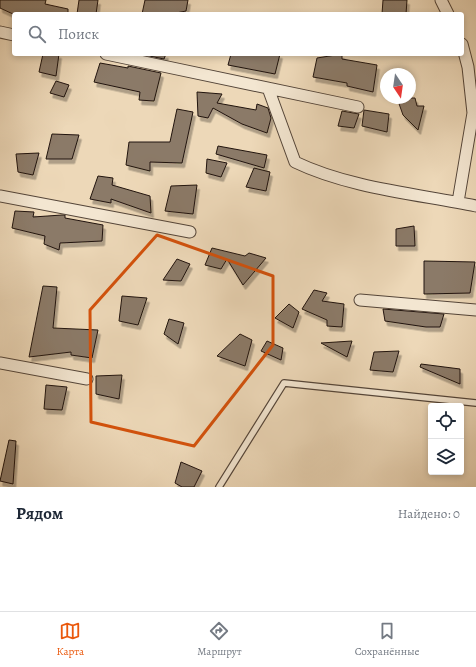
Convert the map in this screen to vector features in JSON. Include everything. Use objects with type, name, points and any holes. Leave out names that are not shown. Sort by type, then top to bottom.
[{"type":"street","points":[[441,0],[447,12]]},
{"type":"street","points":[[0,32],[12,35]]},
{"type":"street","points":[[458,202],[473,113],[468,67],[464,52]]},
{"type":"street","points":[[116,56],[358,107]]},
{"type":"street","points":[[268,88],[295,162],[317,172],[376,186],[476,206]]},
{"type":"street","points":[[0,196],[190,232]]},
{"type":"street","points":[[360,300],[476,310]]},
{"type":"street","points":[[0,363],[87,379]]},
{"type":"lane","points":[[219,487],[284,383],[476,403]]},
{"type":"highlighted area","points":[[157,235],[273,276],[273,345],[194,446],[91,422],[90,310]]},
{"type":"building","points":[[0,0],[46,0],[45,4],[68,9],[68,12],[12,12],[12,14],[0,8]]},
{"type":"building","points":[[79,0],[98,0],[96,12],[77,12]]},
{"type":"building","points":[[145,0],[188,0],[186,11],[142,12]]},
{"type":"building","points":[[383,0],[407,0],[406,12],[382,12]]},
{"type":"building","points":[[43,56],[59,56],[56,76],[39,72]]},
{"type":"building","points":[[150,56],[165,56],[164,59]]},
{"type":"building","points":[[230,56],[280,56],[275,74],[228,65]]},
{"type":"building","points":[[342,56],[342,59],[377,65],[373,92],[347,86],[347,83],[313,77],[317,58]]},
{"type":"building","points":[[100,63],[128,68],[128,66],[161,73],[154,101],[139,100],[140,92],[94,82]]},
{"type":"building","points":[[56,81],[69,85],[64,97],[50,93]]},
{"type":"building","points":[[197,92],[222,94],[217,103],[256,110],[257,104],[268,108],[271,118],[267,133],[242,124],[213,108],[208,118],[198,116]]},
{"type":"building","points":[[416,102],[417,106],[424,106],[418,130],[403,115],[399,104],[416,104]]},
{"type":"building","points":[[177,109],[193,112],[182,163],[150,162],[150,171],[126,165],[129,142],[170,142]]},
{"type":"building","points":[[364,110],[389,114],[387,132],[362,126]]},
{"type":"building","points":[[342,111],[359,114],[354,128],[338,126]]},
{"type":"building","points":[[52,134],[79,135],[72,159],[46,159]]},
{"type":"building","points":[[218,146],[267,155],[264,168],[216,154]]},
{"type":"building","points":[[39,153],[33,175],[18,172],[16,154]]},
{"type":"building","points":[[207,159],[227,163],[221,177],[206,173]]},
{"type":"building","points":[[254,168],[270,172],[266,191],[246,187]]},
{"type":"building","points":[[98,176],[113,178],[112,185],[150,196],[151,213],[111,199],[111,203],[90,199]]},
{"type":"building","points":[[197,185],[193,214],[165,211],[171,186]]},
{"type":"building","points":[[15,211],[34,212],[33,217],[65,215],[65,218],[103,225],[102,241],[60,243],[59,250],[44,244],[45,236],[12,228]]},
{"type":"building","points":[[414,226],[415,246],[396,246],[396,229]]},
{"type":"building","points":[[212,248],[245,256],[249,253],[266,258],[243,285],[227,259],[221,269],[205,265]]},
{"type":"building","points":[[177,259],[190,264],[181,281],[163,280]]},
{"type":"building","points":[[424,261],[475,262],[470,293],[424,294]]},
{"type":"building","points":[[43,286],[57,287],[53,328],[98,330],[92,358],[71,355],[71,352],[29,357]]},
{"type":"building","points":[[314,290],[327,293],[322,301],[344,304],[342,327],[327,326],[327,320],[302,309]]},
{"type":"building","points":[[122,296],[147,298],[138,325],[119,321]]},
{"type":"building","points":[[289,304],[299,312],[293,328],[275,318]]},
{"type":"building","points":[[383,309],[444,314],[440,327],[426,327],[385,321]]},
{"type":"building","points":[[169,319],[184,323],[178,344],[164,334]]},
{"type":"building","points":[[240,334],[252,340],[245,366],[217,356]]},
{"type":"building","points":[[267,341],[283,348],[281,360],[261,351]]},
{"type":"building","points":[[352,341],[347,357],[321,343]]},
{"type":"building","points":[[399,351],[393,372],[370,370],[374,352]]},
{"type":"building","points":[[421,364],[460,369],[460,384],[420,367]]},
{"type":"building","points":[[122,375],[119,399],[96,394],[96,376]]},
{"type":"building","points":[[46,385],[67,387],[62,410],[44,409]]},
{"type":"building","points":[[9,440],[16,441],[13,484],[0,481]]},
{"type":"building","points":[[181,462],[202,471],[194,487],[182,487],[175,483]]}]
